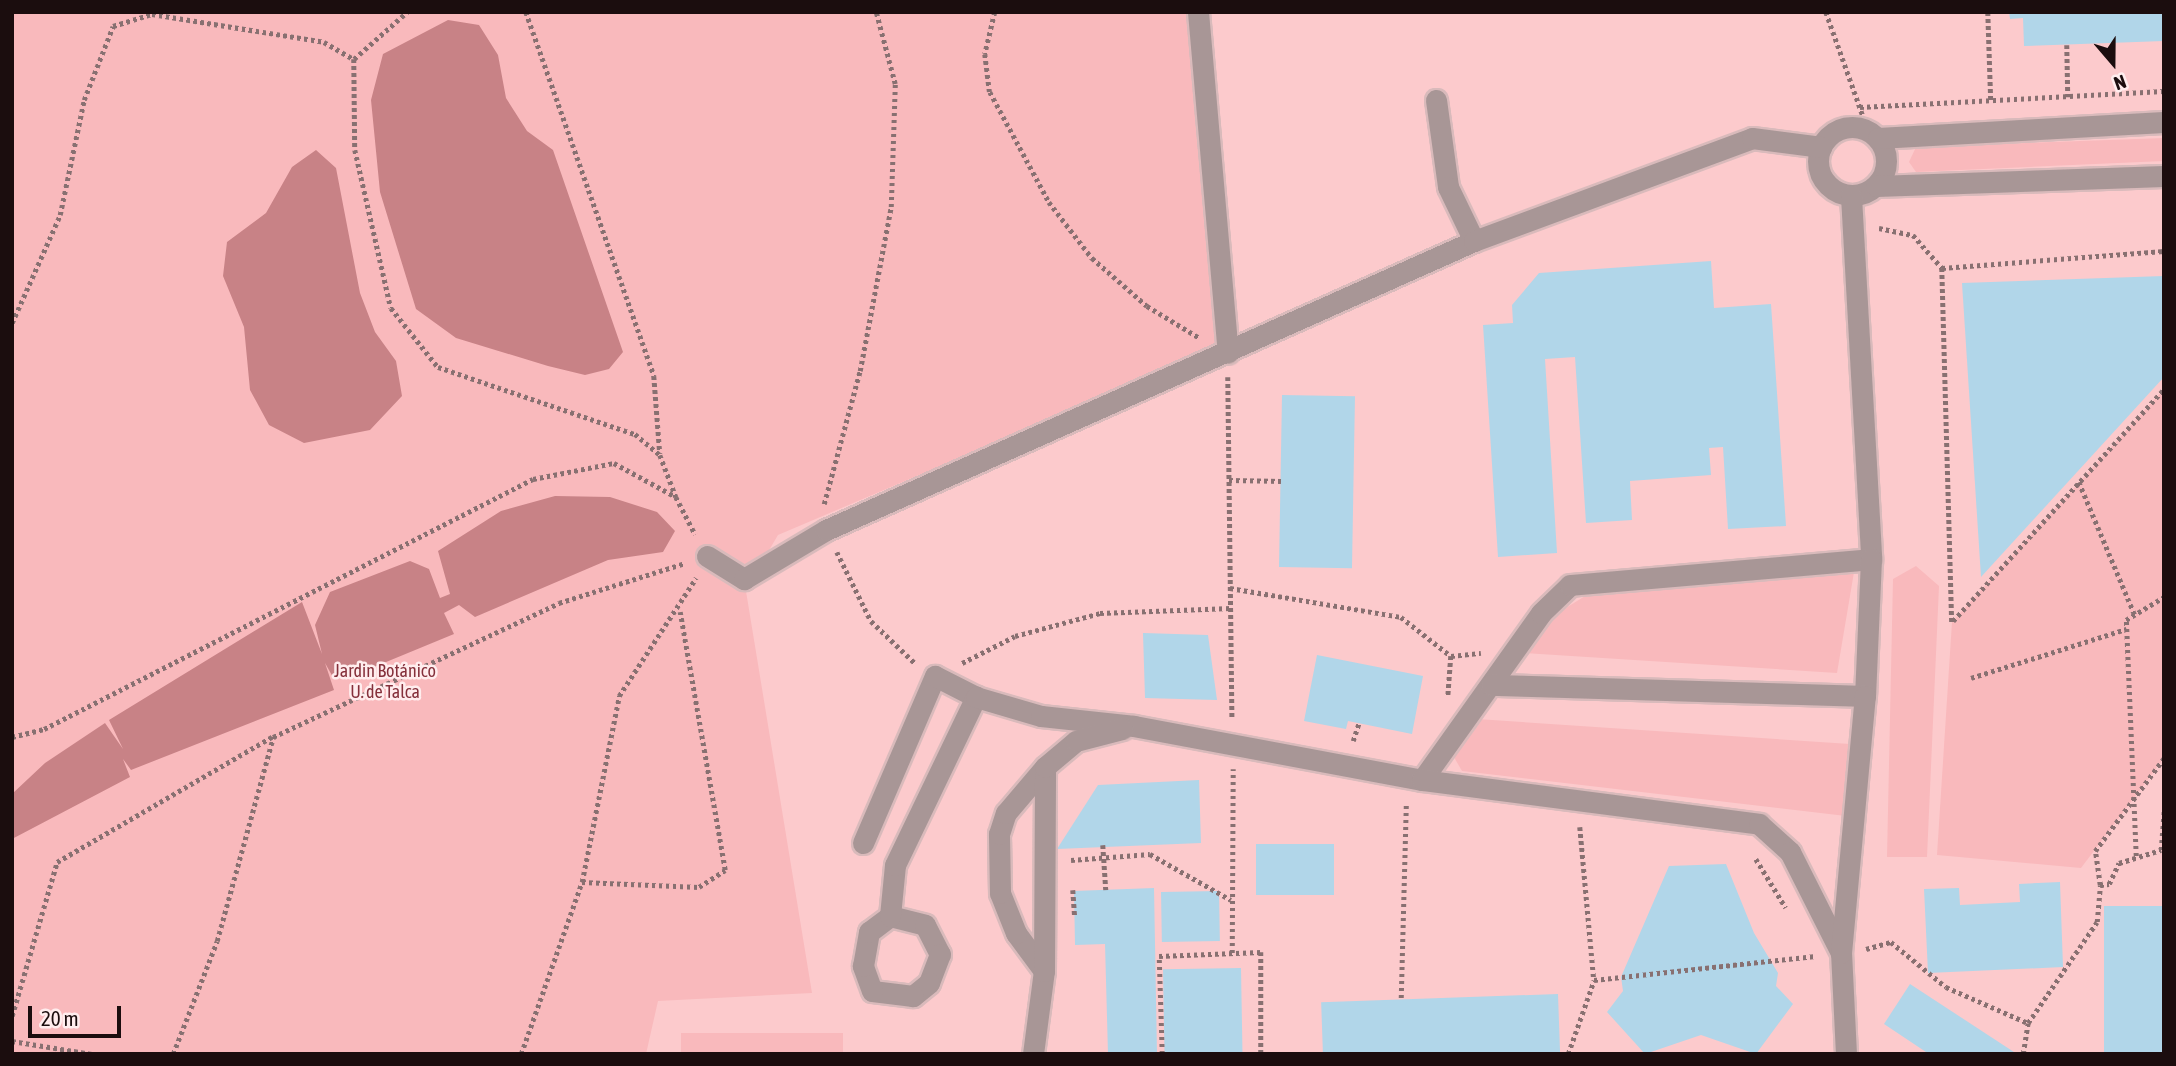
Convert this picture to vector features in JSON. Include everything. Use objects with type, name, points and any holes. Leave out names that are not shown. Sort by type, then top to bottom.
[{"type":"lane","points":[[1198,12],[1228,353]]},
{"type":"lane","points":[[1436,100],[1448,187],[1474,241]]},
{"type":"lane","points":[[2164,122],[1873,134],[1841,129],[1821,147],[1818,160],[1827,185],[1851,196],[1876,186],[2164,176]]},
{"type":"lane","points":[[1873,134],[1887,162],[1876,186]]},
{"type":"lane","points":[[707,556],[744,579],[826,530],[1474,241],[1752,138],[1821,147]]},
{"type":"lane","points":[[1846,1054],[1841,953],[1865,696],[1871,559],[1851,196]]},
{"type":"lane","points":[[1422,780],[1541,613],[1570,585],[1871,559]]},
{"type":"lane","points":[[863,843],[935,676],[976,697],[1041,716],[1134,726],[1422,780],[1759,824],[1790,852],[1841,953]]},
{"type":"lane","points":[[1491,685],[1865,696]]},
{"type":"lane","points":[[890,916],[895,865],[976,697]]},
{"type":"lane","points":[[1044,971],[1016,933],[1000,893],[999,834],[1006,813],[1045,766],[1076,741],[1134,726]]},
{"type":"lane","points":[[1033,1054],[1044,971],[1045,766]]},
{"type":"path","points":[[407,12],[354,59],[355,150],[391,309],[438,367],[635,434],[660,455]]},
{"type":"path","points":[[526,12],[654,376],[660,455],[677,497],[707,556]]},
{"type":"path","points":[[876,12],[895,84],[891,207],[860,371],[823,495],[826,530],[871,621],[935,676],[1015,636],[1100,613],[1231,608]]},
{"type":"path","points":[[995,12],[985,54],[990,92],[1049,202],[1092,258],[1147,306],[1228,353],[1234,744],[1232,953]]},
{"type":"path","points":[[1826,12],[1860,107],[1873,134]]},
{"type":"path","points":[[1988,12],[1991,101]]},
{"type":"path","points":[[12,323],[60,215],[84,100],[113,26],[152,14],[324,42],[354,59]]},
{"type":"path","points":[[2067,45],[2068,97]]},
{"type":"path","points":[[1860,107],[2164,91]]},
{"type":"path","points":[[2164,251],[1942,268],[1952,622],[2164,389]]},
{"type":"path","points":[[12,737],[44,729],[533,479],[614,463],[677,497]]},
{"type":"path","points":[[1229,480],[1281,481]]},
{"type":"path","points":[[2079,482],[2135,615]]},
{"type":"path","points":[[521,1054],[582,882],[620,696],[680,612],[707,556]]},
{"type":"path","points":[[12,1016],[57,862],[273,737],[559,603],[707,556]]},
{"type":"path","points":[[1230,588],[1401,617],[1451,656],[1443,711]]},
{"type":"path","points":[[2136,856],[2126,629],[2135,615],[2164,597]]},
{"type":"path","points":[[582,882],[699,887],[725,870],[680,612]]},
{"type":"path","points":[[1971,678],[2126,629]]},
{"type":"path","points":[[1349,752],[1359,723]]},
{"type":"path","points":[[173,1054],[217,941],[273,737]]},
{"type":"path","points":[[2023,1054],[2028,1023],[2096,922],[2100,885],[2095,852],[2164,758]]},
{"type":"path","points":[[1401,998],[1404,805],[1418,806]]},
{"type":"path","points":[[2100,885],[2109,884],[2119,863],[2162,850],[2164,810]]},
{"type":"path","points":[[1568,1054],[1594,980],[1579,820],[1593,821]]},
{"type":"path","points":[[1103,845],[1106,890]]},
{"type":"path","points":[[1748,847],[1795,922]]},
{"type":"path","points":[[1043,862],[1150,854],[1232,901]]},
{"type":"path","points":[[1594,980],[1841,953],[1891,942],[1945,987],[2028,1023]]},
{"type":"path","points":[[1806,944],[1811,956]]},
{"type":"path","points":[[1163,1054],[1160,956],[1261,952],[1262,1054]]},
{"type":"path","points":[[12,1041],[92,1054]]},
{"type":"shaded area","points":[[12,12],[2164,12],[2164,1054],[12,1054]]},
{"type":"shaded area","points":[[448,20],[479,25],[498,55],[506,98],[527,131],[553,150],[623,352],[609,369],[585,375],[456,338],[416,309],[380,192],[371,100],[383,54]]},
{"type":"shaded area","points":[[316,150],[336,168],[360,293],[375,332],[396,361],[402,396],[370,430],[304,443],[269,425],[250,390],[244,327],[223,276],[227,242],[266,213],[292,167]]},
{"type":"shaded area","points":[[555,496],[610,497],[657,512],[675,531],[663,552],[608,560],[475,617],[459,605],[444,613],[454,634],[374,667],[334,679],[325,663],[334,690],[131,770],[123,759],[130,777],[12,839],[12,794],[45,763],[105,723],[123,749],[109,720],[302,602],[322,654],[315,625],[330,592],[410,561],[429,569],[440,598],[450,594],[438,551],[501,511]]},
{"type":"green space","name":"Jardin Botánico U. de Talca","points":[[12,12],[1186,12],[1220,347],[778,535],[756,572],[744,579],[812,993],[658,1001],[646,1054],[12,1054]]},
{"type":"green space","points":[[2164,138],[2164,161],[1916,172],[1909,162],[1916,147]]},
{"type":"green space","points":[[2164,389],[2164,758],[2081,868],[1937,855],[1952,622]]},
{"type":"green space","points":[[1916,566],[1939,586],[1927,857],[1887,857],[1893,579]]},
{"type":"green space","points":[[1854,572],[1837,673],[1523,653],[1548,619],[1590,593]]},
{"type":"green space","points":[[1477,719],[1850,744],[1846,816],[1462,771],[1451,752]]},
{"type":"green space","points":[[681,1033],[843,1033],[843,1054],[681,1054]]},
{"type":"building","points":[[2009,12],[2164,12],[2164,41],[2024,46],[2023,18],[2010,19]]},
{"type":"building","points":[[1711,261],[1714,308],[1771,304],[1786,526],[1728,529],[1723,447],[1709,448],[1711,475],[1630,481],[1632,520],[1586,523],[1575,357],[1545,359],[1557,553],[1498,557],[1483,325],[1513,323],[1512,305],[1539,273]]},
{"type":"building","points":[[2164,276],[2164,377],[1981,577],[1962,283]]},
{"type":"building","points":[[1282,395],[1355,396],[1352,568],[1279,567]]},
{"type":"building","points":[[1143,633],[1208,635],[1217,700],[1145,698]]},
{"type":"building","points":[[1317,655],[1423,676],[1412,734],[1348,721],[1346,729],[1304,721]]},
{"type":"building","points":[[1199,780],[1201,843],[1057,849],[1098,785]]},
{"type":"building","points":[[1256,844],[1334,844],[1334,895],[1256,895]]},
{"type":"building","points":[[1726,864],[1754,933],[1778,973],[1776,986],[1793,1004],[1756,1054],[1701,1035],[1645,1054],[1607,1012],[1623,991],[1621,977],[1669,866]]},
{"type":"building","points":[[2060,882],[2063,967],[1928,973],[1924,889],[1959,888],[1960,905],[2020,902],[2019,884]]},
{"type":"building","points":[[1154,888],[1157,1054],[1108,1054],[1105,944],[1075,945],[1074,891]]},
{"type":"building","points":[[1219,891],[1220,941],[1162,942],[1161,892]]},
{"type":"building","points":[[2104,906],[2164,906],[2164,1054],[2104,1054]]},
{"type":"building","points":[[1241,968],[1243,1054],[1164,1054],[1163,969]]},
{"type":"building","points":[[1910,984],[2017,1054],[1929,1054],[1884,1024]]},
{"type":"building","points":[[1558,994],[1560,1054],[1323,1054],[1321,1002]]}]
